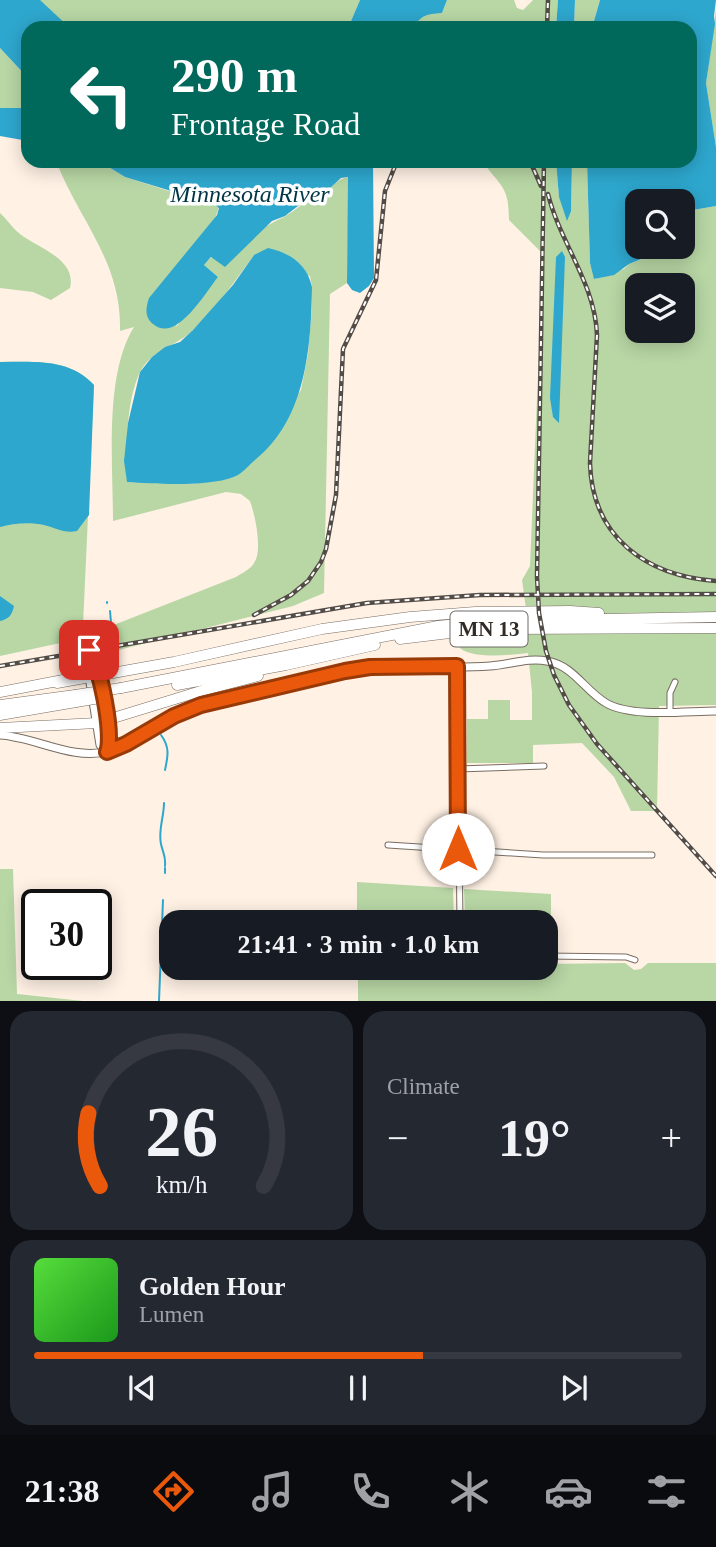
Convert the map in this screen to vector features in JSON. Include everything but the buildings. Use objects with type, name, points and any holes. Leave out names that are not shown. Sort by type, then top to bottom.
[{"type":"highway","points":[[0,692],[250,646],[322,629],[410,617],[475,612],[570,611],[631,618]]},
{"type":"highway","name":"MN 13","points":[[121,691],[438,626],[487,621],[716,617]]},
{"type":"highway","name":"MN 13","points":[[0,715],[76,699],[310,659],[407,638],[483,629],[716,628]]},
{"type":"highway","points":[[57,683],[75,676],[86,656]]},
{"type":"highway","points":[[0,728],[102,722],[310,659]]},
{"type":"highway","name":"MN 13","points":[[0,705],[76,699]]},
{"type":"street","points":[[86,656],[89,650],[102,722],[100,745],[107,752]]},
{"type":"street","points":[[0,736],[23,738],[48,747],[74,751],[107,752],[174,716],[201,705],[345,671],[370,667],[492,666],[535,659],[560,664],[572,671],[604,702],[616,708],[630,711],[716,711]]},
{"type":"street","points":[[457,666],[460,910]]},
{"type":"street","points":[[670,711],[670,693],[675,682]]},
{"type":"street","points":[[458,769],[544,766]]},
{"type":"street","points":[[388,845],[543,855],[652,855]]},
{"type":"street","points":[[558,956],[626,957],[635,960]]},
{"type":"green space","points":[[0,0],[360,0],[351,21],[21,21]]},
{"type":"green space","points":[[447,0],[514,0],[517,8],[523,10],[533,0],[558,0],[556,21],[417,21],[429,14],[442,13]]},
{"type":"green space","points":[[575,0],[600,0],[594,21],[574,21]]},
{"type":"green space","points":[[716,10],[716,147],[706,83]]},
{"type":"green space","points":[[0,48],[21,70],[21,108],[0,108]]},
{"type":"green space","points":[[59,168],[110,168],[125,177],[219,207],[176,327],[218,277],[204,265],[210,259],[284,217],[339,180],[349,177],[347,283],[330,294],[324,593],[293,606],[95,656],[106,628],[236,577],[253,565],[258,550],[256,523],[250,501],[241,494],[226,492],[113,521],[114,394],[124,347],[134,327],[120,331],[119,306],[114,284],[98,243]],"holes":[[[254,255],[310,276],[312,287],[308,354],[301,390],[235,477],[191,484],[127,482],[131,400],[139,374],[150,359],[192,331],[225,294]]]},
{"type":"green space","points":[[488,168],[557,168],[559,197],[571,211],[572,168],[587,168],[590,263],[595,279],[642,259],[695,259],[695,210],[716,206],[716,705],[659,706],[657,811],[631,811],[614,777],[582,743],[533,745],[533,763],[467,763],[467,719],[488,719],[488,700],[510,700],[510,720],[532,720],[528,653],[480,655],[458,646],[460,642],[471,638],[522,635],[526,609],[522,580],[530,566],[543,254],[509,220],[505,193]]},
{"type":"green space","points":[[0,213],[20,234],[62,262],[71,278],[70,288],[51,300],[33,292],[0,288]]},
{"type":"green space","points":[[0,362],[50,363],[74,370],[94,385],[83,625],[65,642],[0,656]]},
{"type":"green space","points":[[0,869],[13,869],[17,994],[83,1001],[0,1001]]},
{"type":"green space","points":[[357,882],[453,888],[454,910],[357,910]]},
{"type":"green space","points":[[464,889],[551,894],[551,910],[465,910]]},
{"type":"green space","points":[[625,963],[634,970],[641,969],[648,963],[716,963],[716,1001],[358,1001],[358,980],[558,980],[558,964]]},
{"type":"water","points":[[0,0],[40,0],[62,21],[21,21],[21,70],[0,48]]},
{"type":"water","points":[[360,0],[447,0],[442,13],[425,16],[418,21],[351,21]]},
{"type":"water","points":[[558,0],[575,0],[574,21],[556,21]]},
{"type":"water","points":[[600,0],[716,0],[706,83],[716,147],[716,206],[695,210],[695,189],[625,189],[625,259],[642,259],[614,275],[594,279],[590,263],[587,168],[697,168],[697,21],[594,21]]},
{"type":"water","points":[[0,108],[21,108],[21,140],[0,136]]},
{"type":"water","name":"Minnesota River","points":[[110,168],[373,168],[374,278],[360,293],[352,290],[347,283],[348,177],[341,178],[330,188],[311,196],[285,216],[272,221],[225,267],[211,257],[204,265],[218,277],[189,314],[171,327],[162,328],[148,318],[149,298],[217,215],[219,208],[214,204],[125,177]]},
{"type":"water","points":[[557,168],[572,168],[571,211],[567,221],[559,197]]},
{"type":"water","points":[[268,248],[283,253],[302,266],[312,287],[307,358],[295,403],[285,424],[272,443],[243,472],[234,477],[196,484],[127,482],[124,461],[128,423],[140,372],[152,357],[165,347],[180,342],[193,330],[233,285],[254,255]]},
{"type":"water","points":[[562,251],[565,257],[559,423],[553,417],[550,398],[556,257]]},
{"type":"water","points":[[0,362],[50,363],[74,370],[94,385],[89,515],[77,531],[64,531],[33,523],[0,527]]},
{"type":"water","points":[[0,596],[14,606],[10,616],[0,621]]},
{"type":"waterway","points":[[110,611],[112,634]]},
{"type":"waterway","points":[[112,649],[112,661]]},
{"type":"waterway","points":[[161,735],[168,752],[165,770]]},
{"type":"waterway","points":[[164,803],[160,839],[165,866]]},
{"type":"waterway","points":[[165,868],[165,873]]},
{"type":"waterway","points":[[159,1001],[163,900]]},
{"type":"railway","points":[[547,21],[548,0]]},
{"type":"railway","points":[[254,615],[291,595],[308,581],[326,549],[336,495],[343,349],[376,280],[385,191],[394,168]]},
{"type":"railway","points":[[533,168],[541,186]]},
{"type":"railway","points":[[544,168],[537,577],[539,613],[546,651],[569,705],[597,744],[716,876]]},
{"type":"railway","points":[[548,194],[560,229],[584,280],[595,316],[597,335],[590,463],[593,489],[601,512],[612,532],[646,561],[691,578],[716,581]]},
{"type":"railway","points":[[0,666],[367,603],[480,595],[716,594]]},
{"type":"route","points":[[89,650],[99,676],[107,721],[110,744],[107,752],[174,716],[201,705],[370,667],[457,666],[458,849]]}]
